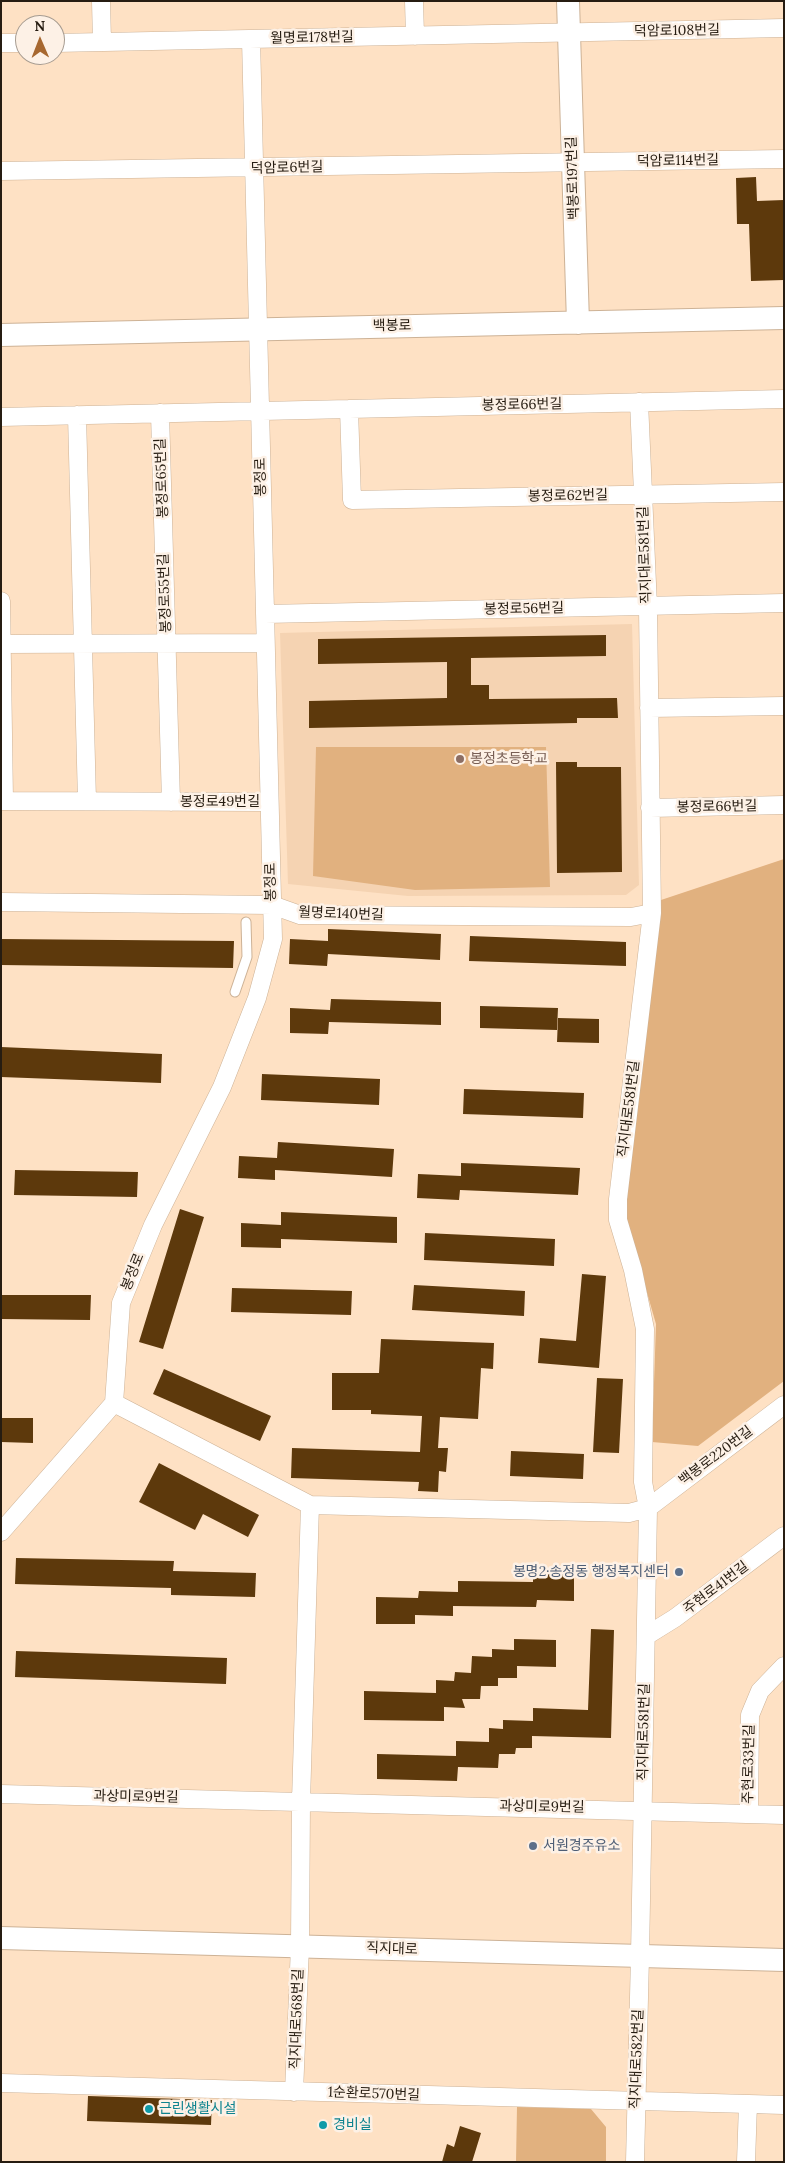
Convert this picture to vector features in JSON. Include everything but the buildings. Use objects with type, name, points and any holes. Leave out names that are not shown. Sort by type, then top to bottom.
[{"type":"street","points":[[101,1],[102,42]]},
{"type":"street","points":[[414,1],[415,36]]},
{"type":"street","name":"백봉로197번길","points":[[568,1],[578,322]]},
{"type":"street","name":"덕암로108번길","points":[[569,34],[784,28]]},
{"type":"street","name":"월명로178번길","points":[[65,43],[569,34]]},
{"type":"street","name":"봉정로","points":[[114,1403],[121,1303],[153,1225],[222,1087],[257,998],[273,939],[251,39]]},
{"type":"street","points":[[1,43],[15,43]]},
{"type":"street","name":"덕암로114번길","points":[[573,164],[784,160]]},
{"type":"street","name":"덕암로6번길","points":[[1,171],[573,164]]},
{"type":"street","name":"백봉로","points":[[1,335],[784,318]]},
{"type":"street","name":"봉정로66번길","points":[[260,410],[784,399]]},
{"type":"street","name":"직지대로581번길","points":[[639,402],[648,607],[652,913],[618,1199],[618,1220],[633,1270],[645,1329],[643,1482],[648,1508],[640,1956]]},
{"type":"street","name":"봉정로62번길","points":[[349,409],[352,500],[784,492]]},
{"type":"street","points":[[1,417],[260,410]]},
{"type":"street","name":"봉정로65번길","points":[[160,413],[164,542]]},
{"type":"street","points":[[77,415],[87,801]]},
{"type":"street","name":"봉정로55번길","points":[[164,542],[169,727]]},
{"type":"street","points":[[1,601],[2,644]]},
{"type":"street","name":"봉정로56번길","points":[[265,614],[784,603]]},
{"type":"street","name":"봉정로55번길","points":[[2,644],[265,642]]},
{"type":"street","name":"봉정로49번길","points":[[2,644],[3,801],[269,802]]},
{"type":"street","points":[[649,708],[784,706]]},
{"type":"street","name":"봉정로49번길","points":[[169,727],[171,802]]},
{"type":"street","name":"봉정로66번길","points":[[650,808],[784,806]]},
{"type":"street","name":"월명로140번길","points":[[1,902],[272,905],[300,915],[631,917],[652,913]]},
{"type":"street","points":[[1,1532],[114,1403],[310,1505],[629,1513],[648,1508]]},
{"type":"street","name":"백봉로220번길","points":[[648,1508],[784,1405]]},
{"type":"street","points":[[301,1802],[310,1505]]},
{"type":"street","name":"주현로41번길","points":[[646,1636],[675,1618],[784,1536]]},
{"type":"street","name":"주현로33번길","points":[[749,1814],[750,1715],[760,1692],[784,1666]]},
{"type":"street","name":"과상미로9번길","points":[[1,1794],[784,1815]]},
{"type":"street","name":"직지대로568번길","points":[[294,2092],[300,1946],[301,1802]]},
{"type":"street","name":"직지대로","points":[[1,1938],[784,1960]]},
{"type":"street","name":"직지대로582번길","points":[[634,2162],[640,1956]]},
{"type":"street","name":"1순환로570번길","points":[[1,2083],[784,2105]]},
{"type":"street","points":[[746,2162],[748,2104]]},
{"type":"lane","points":[[235,992],[247,957],[246,922]]},
{"type":"shaded area","name":"봉정초등학교","points":[[632,624],[639,885],[626,895],[408,896],[288,884],[280,633]]},
{"type":"shaded area","points":[[316,747],[546,747],[550,887],[415,890],[313,876]]},
{"type":"shaded area","points":[[784,859],[784,1381],[698,1446],[652,1442],[656,1324],[625,1216],[661,900]]},
{"type":"shaded area","points":[[517,2107],[591,2109],[606,2127],[606,2162],[516,2162]]},
{"type":"place","name":"봉정초등학교","points":[[460,759]]},
{"type":"place","name":"봉명2·송정동 행정복지센터","points":[[679,1572]]},
{"type":"place","name":"서원경주유소","points":[[533,1846]]},
{"type":"place","name":"근린생활시설","points":[[149,2109]]},
{"type":"place","name":"경비실","points":[[323,2125]]}]
